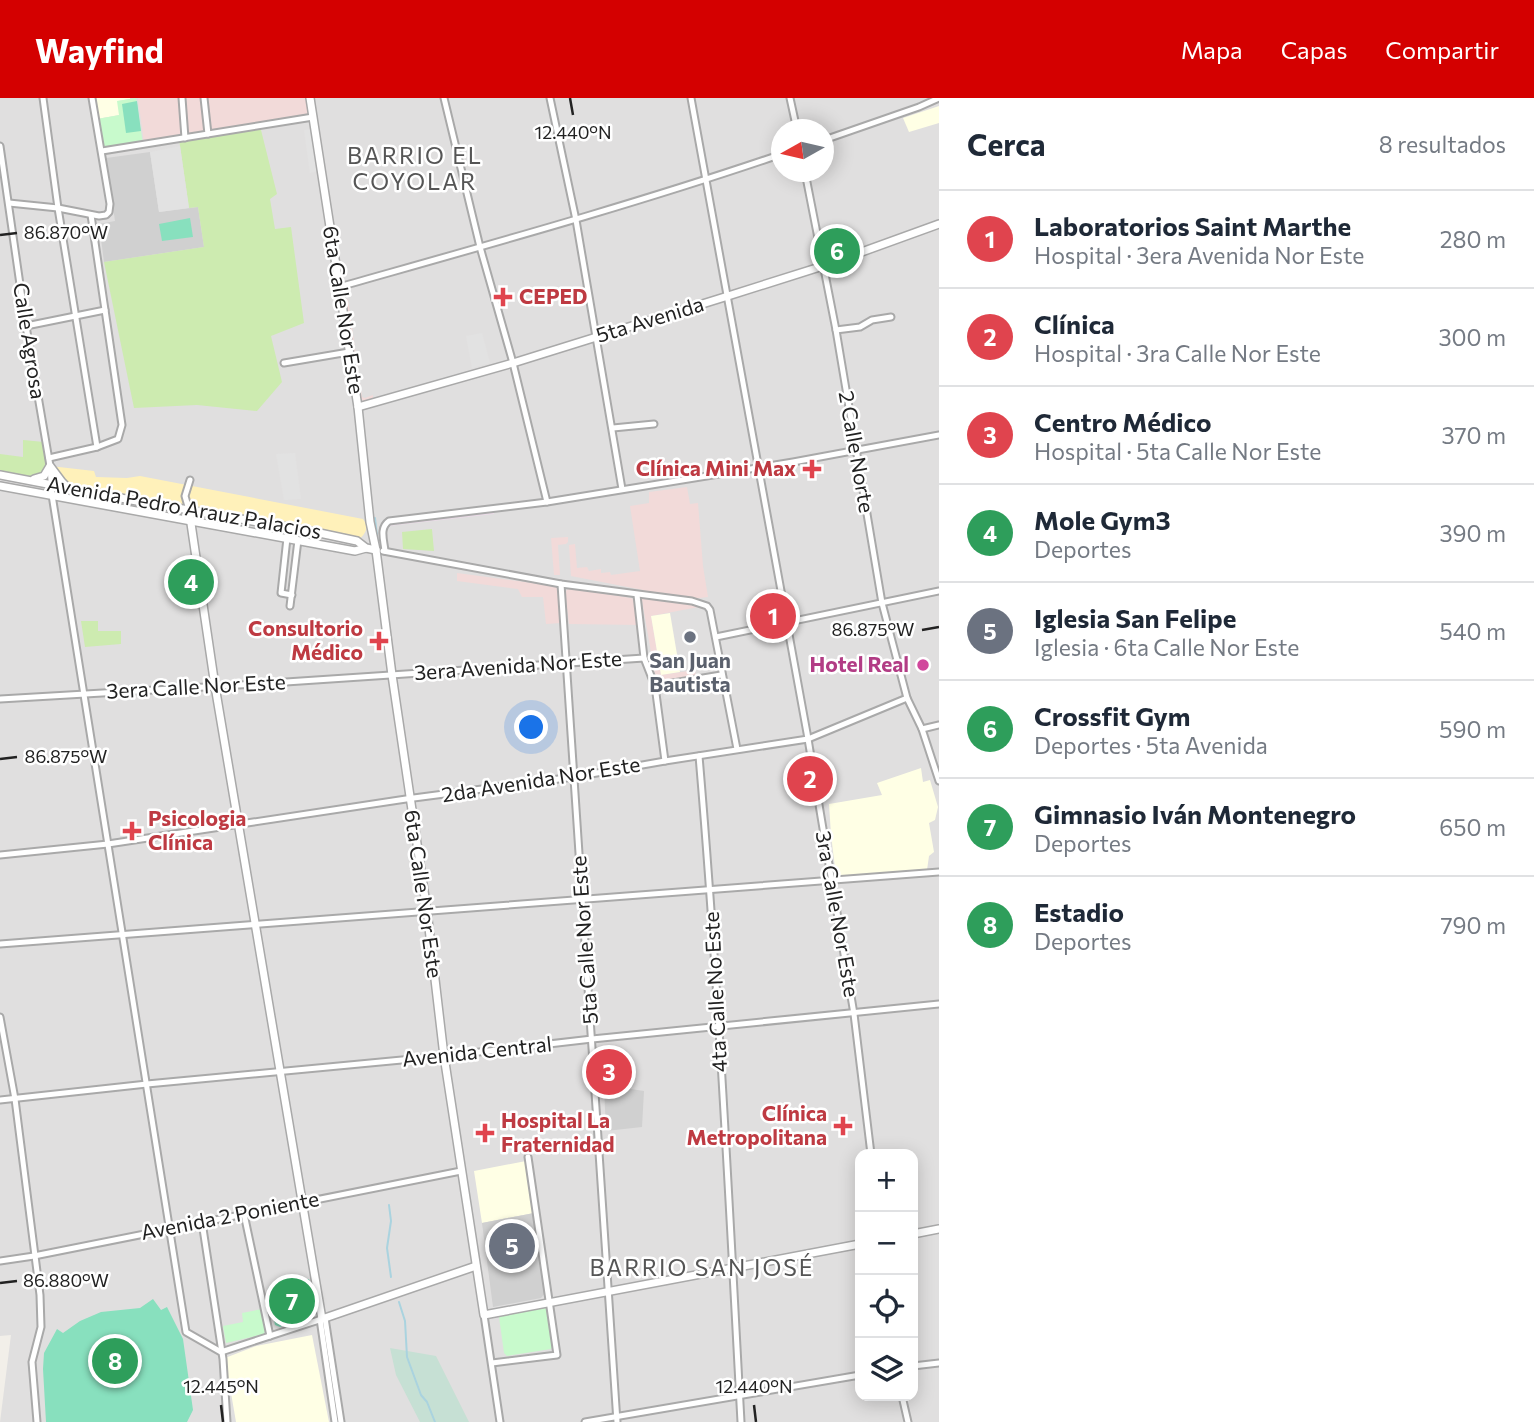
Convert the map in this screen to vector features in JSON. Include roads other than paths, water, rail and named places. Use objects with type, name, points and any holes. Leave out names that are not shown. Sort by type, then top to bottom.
[{"type":"street","points":[[43,98],[97,447]]},
{"type":"street","points":[[9,203],[58,208],[91,215],[103,216],[109,212],[110,204],[92,98]]},
{"type":"street","points":[[181,98],[185,138]]},
{"type":"street","points":[[204,98],[208,134]]},
{"type":"street","name":"6ta Calle Nor Este","points":[[310,98],[358,407],[370,523],[366,548]]},
{"type":"street","points":[[444,98],[547,502]]},
{"type":"street","points":[[550,98],[576,220],[622,489]]},
{"type":"street","points":[[691,98],[760,468]]},
{"type":"street","points":[[790,98],[795,119]]},
{"type":"street","points":[[914,98],[919,107]]},
{"type":"street","points":[[834,137],[939,98]]},
{"type":"street","points":[[102,151],[313,117]]},
{"type":"street","name":"Calle Agrosa","points":[[0,146],[26,326],[50,462],[51,495],[186,1332],[221,1352]]},
{"type":"street","points":[[339,287],[576,220],[771,158]]},
{"type":"street","name":"2 Calle Norte","points":[[807,182],[836,330],[882,603],[907,698],[922,729],[939,780]]},
{"type":"street","points":[[0,210],[9,211]]},
{"type":"street","points":[[29,480],[44,476],[50,462],[118,439],[122,425],[91,215]]},
{"type":"street","name":"5ta Avenida","points":[[358,407],[513,363],[823,266],[939,224]]},
{"type":"street","points":[[26,326],[105,310]]},
{"type":"street","points":[[836,330],[860,327],[867,322],[891,317]]},
{"type":"street","points":[[284,363],[349,352]]},
{"type":"street","points":[[613,428],[654,424]]},
{"type":"street","points":[[737,749],[716,637],[707,606],[692,601],[561,584],[381,551],[384,525],[389,521],[547,502],[760,468],[939,435]]},
{"type":"street","points":[[50,462],[62,482],[69,487]]},
{"type":"street","name":"3ra Calle Nor Este","points":[[760,468],[854,1014],[871,1149]]},
{"type":"street","name":"Avenida Pedro Arauz Palacios","points":[[0,475],[310,531],[357,541],[366,548]]},
{"type":"street","points":[[190,480],[185,496],[215,686],[341,1422]]},
{"type":"street","name":"Avenida Pedro Arauz Palacios","points":[[0,486],[355,551],[366,548],[381,551]]},
{"type":"street","points":[[128,510],[131,500]]},
{"type":"street","points":[[255,532],[258,522]]},
{"type":"street","name":"6ta Calle Nor Este","points":[[370,523],[381,551],[392,675],[427,911],[444,1056],[484,1315]]},
{"type":"street","points":[[308,541],[310,531]]},
{"type":"street","points":[[287,538],[281,593],[292,594]]},
{"type":"street","points":[[290,606],[298,540]]},
{"type":"street","name":"5ta Calle Nor Este","points":[[561,584],[617,1420]]},
{"type":"street","points":[[716,637],[939,591]]},
{"type":"street","points":[[637,595],[644,658],[654,686],[665,761]]},
{"type":"street","name":"3era Avenida Nor Este","points":[[392,675],[644,658]]},
{"type":"street","name":"3era Calle Nor Este","points":[[0,699],[392,675]]},
{"type":"street","points":[[654,686],[721,675]]},
{"type":"street","name":"2da Avenida Nor Este","points":[[0,855],[108,844],[808,739],[907,698]]},
{"type":"street","points":[[922,729],[939,725]]},
{"type":"street","name":"4ta Calle No Este","points":[[699,756],[719,1027],[741,1422]]},
{"type":"street","points":[[0,944],[939,872]]},
{"type":"street","name":"Avenida Central","points":[[0,1100],[939,1004]]},
{"type":"street","points":[[0,1017],[15,1099],[40,1295],[41,1327],[32,1362],[37,1422]]},
{"type":"street","points":[[492,1363],[556,1355],[528,1157]]},
{"type":"street","name":"Avenida 2 Poniente","points":[[0,1261],[461,1171]]},
{"type":"street","points":[[244,1214],[270,1336]]},
{"type":"street","points":[[202,1223],[223,1359],[228,1422]]},
{"type":"street","points":[[918,1233],[939,1229]]},
{"type":"street","points":[[500,1422],[484,1315],[855,1245]]},
{"type":"street","points":[[221,1352],[475,1266]]},
{"type":"street","points":[[323,1319],[335,1422]]},
{"type":"street","points":[[918,1365],[939,1363]]},
{"type":"street","points":[[585,1422],[617,1420],[855,1376]]},
{"type":"street","points":[[903,1401],[908,1422]]},
{"type":"waterway","points":[[375,518],[378,545]]},
{"type":"waterway","points":[[389,1205],[391,1221],[387,1248],[391,1277]]},
{"type":"waterway","points":[[399,1302],[405,1321],[407,1357],[421,1395],[427,1402],[435,1422]]},
{"type":"place","name":"Crossfit Gym","points":[[837,251]]},
{"type":"place","name":"CEPED","points":[[503,297]]},
{"type":"place","name":"Clínica Mini Max","points":[[812,469]]},
{"type":"place","name":"Mole Gym3","points":[[191,582]]},
{"type":"place","name":"Laboratorios Saint Marthe","points":[[773,616]]},
{"type":"place","name":"San Juan Bautista","points":[[690,637]]},
{"type":"place","name":"Consultorio Médico","points":[[379,641]]},
{"type":"place","name":"Hotel Real","points":[[923,665]]},
{"type":"place","name":"Clínica","points":[[810,779]]},
{"type":"place","name":"Psicologia Clínica","points":[[132,831]]},
{"type":"place","name":"Centro Médico","points":[[609,1072]]},
{"type":"place","name":"Clínica Metropolitana","points":[[843,1126]]},
{"type":"place","name":"Hospital La Fraternidad","points":[[485,1133]]},
{"type":"place","name":"Iglesia San Felipe","points":[[512,1246]]},
{"type":"place","name":"Gimnasio Iván Montenegro","points":[[292,1301]]},
{"type":"place","name":"Estadio","points":[[115,1361]]},
{"type":"district","name":"BARRIO EL COYOLAR","points":[[415,169]]},
{"type":"district","name":"BARRIO SAN JOSÉ","points":[[702,1268]]}]
